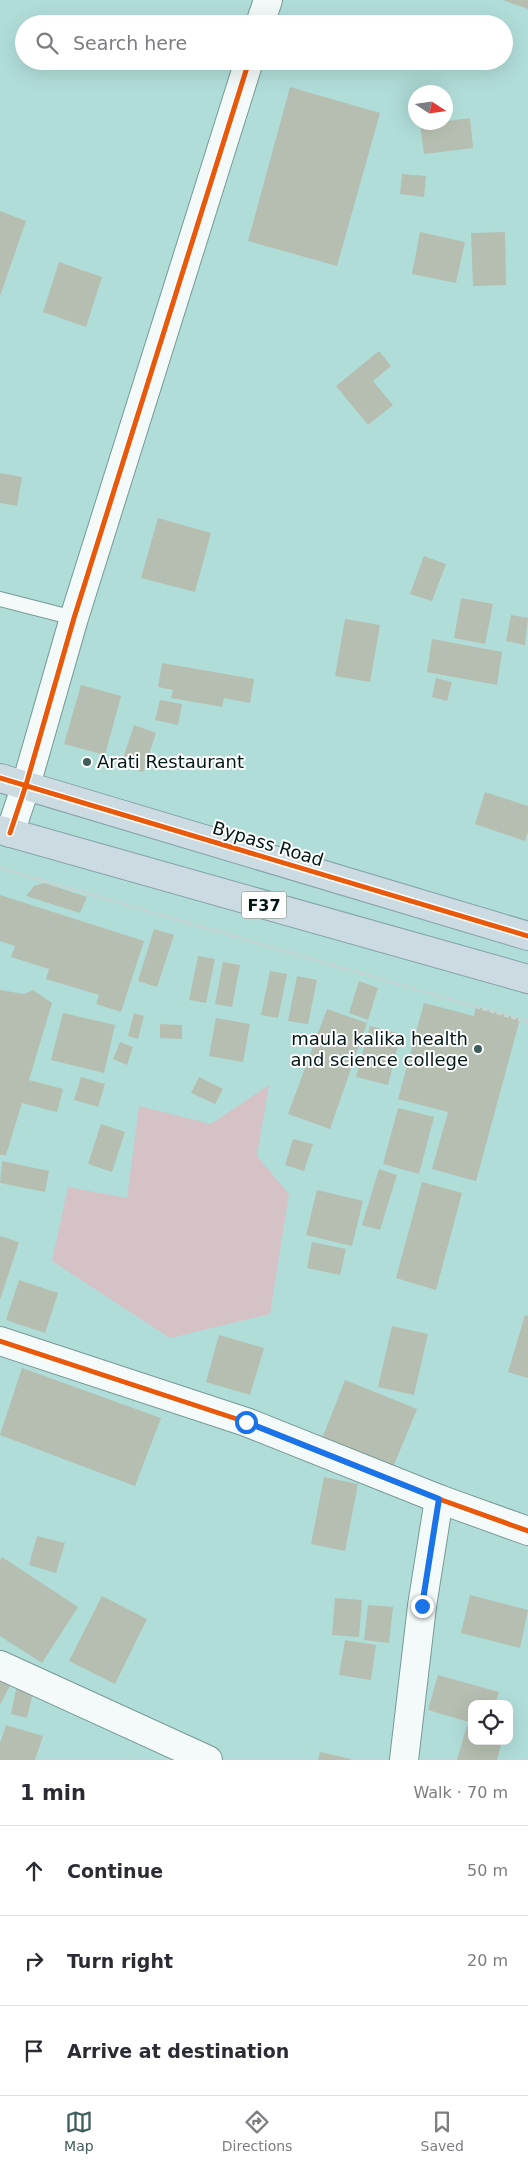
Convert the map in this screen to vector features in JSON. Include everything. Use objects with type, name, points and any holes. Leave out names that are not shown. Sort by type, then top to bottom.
[{"type":"highway","name":"Bypass Road","points":[[0,778],[528,936]]},
{"type":"highway","name":"F37","points":[[5,832],[528,979]]},
{"type":"street","points":[[263,15],[268,0]]},
{"type":"street","points":[[5,832],[26,785],[74,618],[246,70]]},
{"type":"street","points":[[0,1341],[246,1422],[439,1499],[528,1531]]},
{"type":"street","points":[[404,1760],[422,1606],[439,1499]]},
{"type":"street","points":[[0,1665],[208,1760]]},
{"type":"lane","points":[[0,599],[74,618]]},
{"type":"path","points":[[0,868],[528,1022]]},
{"type":"shaded area","points":[[269,1085],[257,1156],[289,1194],[270,1314],[170,1338],[52,1261],[68,1187],[127,1198],[139,1106],[211,1124]]},
{"type":"building","points":[[503,0],[528,0],[528,9]]},
{"type":"building","points":[[290,87],[380,113],[337,266],[248,241]]},
{"type":"building","points":[[470,118],[473,148],[424,154],[421,130],[453,130],[453,120]]},
{"type":"building","points":[[402,174],[426,176],[424,197],[400,194]]},
{"type":"building","points":[[0,211],[26,221],[0,296]]},
{"type":"building","points":[[420,232],[465,242],[456,283],[412,274]]},
{"type":"building","points":[[505,232],[506,285],[473,286],[471,233]]},
{"type":"building","points":[[59,262],[102,277],[86,327],[43,312]]},
{"type":"building","points":[[379,351],[391,366],[373,381],[393,405],[368,425],[336,386]]},
{"type":"building","points":[[0,473],[22,477],[17,506],[0,503]]},
{"type":"building","points":[[158,518],[211,533],[195,592],[141,578]]},
{"type":"building","points":[[424,556],[446,564],[432,601],[410,594]]},
{"type":"building","points":[[461,598],[493,604],[485,644],[454,638]]},
{"type":"building","points":[[511,615],[528,618],[525,645],[506,641]]},
{"type":"building","points":[[345,619],[380,625],[370,682],[335,676]]},
{"type":"building","points":[[432,639],[502,652],[497,685],[427,672]]},
{"type":"building","points":[[162,663],[254,679],[250,703],[224,698],[222,707],[171,698],[173,690],[158,687]]},
{"type":"building","points":[[436,678],[452,682],[447,701],[432,697]]},
{"type":"building","points":[[81,685],[121,696],[105,755],[64,744]]},
{"type":"building","points":[[160,700],[182,704],[178,725],[155,720]]},
{"type":"building","points":[[134,725],[156,733],[143,772],[121,765]]},
{"type":"building","points":[[485,792],[528,806],[528,831],[525,841],[475,824]]},
{"type":"building","points":[[44,883],[87,897],[80,913],[26,896],[34,886]]},
{"type":"building","points":[[0,895],[144,941],[121,1012],[96,1004],[99,995],[46,979],[49,969],[11,957],[15,946],[0,941]]},
{"type":"building","points":[[154,929],[174,935],[157,987],[138,981]]},
{"type":"building","points":[[198,956],[215,959],[206,1003],[189,1000]]},
{"type":"building","points":[[223,962],[240,965],[232,1007],[215,1004]]},
{"type":"building","points":[[270,971],[287,974],[278,1018],[261,1015]]},
{"type":"building","points":[[297,976],[317,980],[308,1024],[288,1021]]},
{"type":"building","points":[[359,981],[378,988],[368,1020],[349,1013]]},
{"type":"building","points":[[0,990],[24,994],[33,990],[52,1003],[29,1080],[63,1089],[57,1112],[22,1103],[6,1155],[0,1155]]},
{"type":"building","points":[[424,1003],[474,1016],[476,1007],[520,1019],[476,1181],[432,1169],[448,1112],[398,1099]]},
{"type":"building","points":[[327,1009],[367,1023],[330,1129],[288,1114]]},
{"type":"building","points":[[63,1013],[115,1025],[104,1073],[51,1060]]},
{"type":"building","points":[[134,1013],[144,1016],[138,1039],[128,1036]]},
{"type":"building","points":[[216,1018],[250,1024],[243,1062],[209,1056]]},
{"type":"building","points":[[160,1024],[182,1025],[182,1039],[160,1038]]},
{"type":"building","points":[[370,1026],[401,1034],[388,1085],[356,1077]]},
{"type":"building","points":[[120,1042],[133,1047],[127,1065],[113,1059]]},
{"type":"building","points":[[81,1077],[105,1084],[98,1107],[74,1100]]},
{"type":"building","points":[[199,1077],[223,1089],[215,1104],[191,1093]]},
{"type":"building","points":[[398,1108],[434,1117],[419,1174],[383,1164]]},
{"type":"building","points":[[101,1124],[125,1132],[112,1172],[88,1164]]},
{"type":"building","points":[[293,1139],[313,1144],[304,1171],[285,1165]]},
{"type":"building","points":[[2,1161],[49,1171],[45,1192],[0,1183]]},
{"type":"building","points":[[379,1169],[397,1175],[380,1230],[362,1225]]},
{"type":"building","points":[[422,1182],[462,1193],[436,1290],[396,1278]]},
{"type":"building","points":[[317,1190],[363,1201],[352,1246],[306,1235]]},
{"type":"building","points":[[0,1236],[19,1242],[0,1300]]},
{"type":"building","points":[[312,1242],[346,1249],[340,1275],[307,1268]]},
{"type":"building","points":[[19,1280],[58,1293],[45,1333],[6,1320]]},
{"type":"building","points":[[525,1315],[528,1316],[528,1378],[508,1372]]},
{"type":"building","points":[[392,1326],[428,1334],[414,1395],[378,1387]]},
{"type":"building","points":[[219,1335],[264,1348],[250,1395],[206,1382]]},
{"type":"building","points":[[22,1368],[161,1418],[135,1486],[0,1435]]},
{"type":"building","points":[[345,1380],[417,1409],[391,1472],[320,1444]]},
{"type":"building","points":[[324,1477],[358,1484],[345,1551],[311,1544]]},
{"type":"building","points":[[37,1536],[65,1543],[56,1573],[29,1565]]},
{"type":"building","points":[[2,1557],[78,1607],[42,1663],[0,1636],[0,1560]]},
{"type":"building","points":[[470,1595],[528,1610],[520,1648],[461,1633]]},
{"type":"building","points":[[102,1596],[147,1619],[115,1684],[69,1661]]},
{"type":"building","points":[[335,1598],[362,1600],[359,1637],[332,1635]]},
{"type":"building","points":[[368,1605],[393,1607],[389,1643],[364,1640]]},
{"type":"building","points":[[345,1640],[376,1645],[371,1680],[339,1675]]},
{"type":"building","points":[[438,1675],[499,1692],[496,1700],[468,1700],[468,1722],[428,1710]]},
{"type":"building","points":[[0,1678],[11,1684],[0,1705]]},
{"type":"building","points":[[16,1689],[33,1693],[27,1718],[11,1714]]},
{"type":"building","points":[[6,1725],[43,1736],[35,1760],[0,1760],[0,1743]]},
{"type":"building","points":[[467,1726],[468,1745],[501,1745],[497,1760],[457,1760]]},
{"type":"building","points":[[320,1752],[351,1759],[351,1760],[318,1760]]},
{"type":"cycle path","points":[[10,833],[26,785],[74,618],[246,70]]},
{"type":"cycle path","points":[[0,778],[528,936]]},
{"type":"cycle path","points":[[0,1341],[246,1422],[439,1499],[528,1531]]},
{"type":"place","name":"Arati Restaurant","points":[[87,762]]},
{"type":"place","name":"maula kalika health and science college","points":[[478,1049]]},
{"type":"route","points":[[246,1422],[439,1499],[422,1606]]}]
